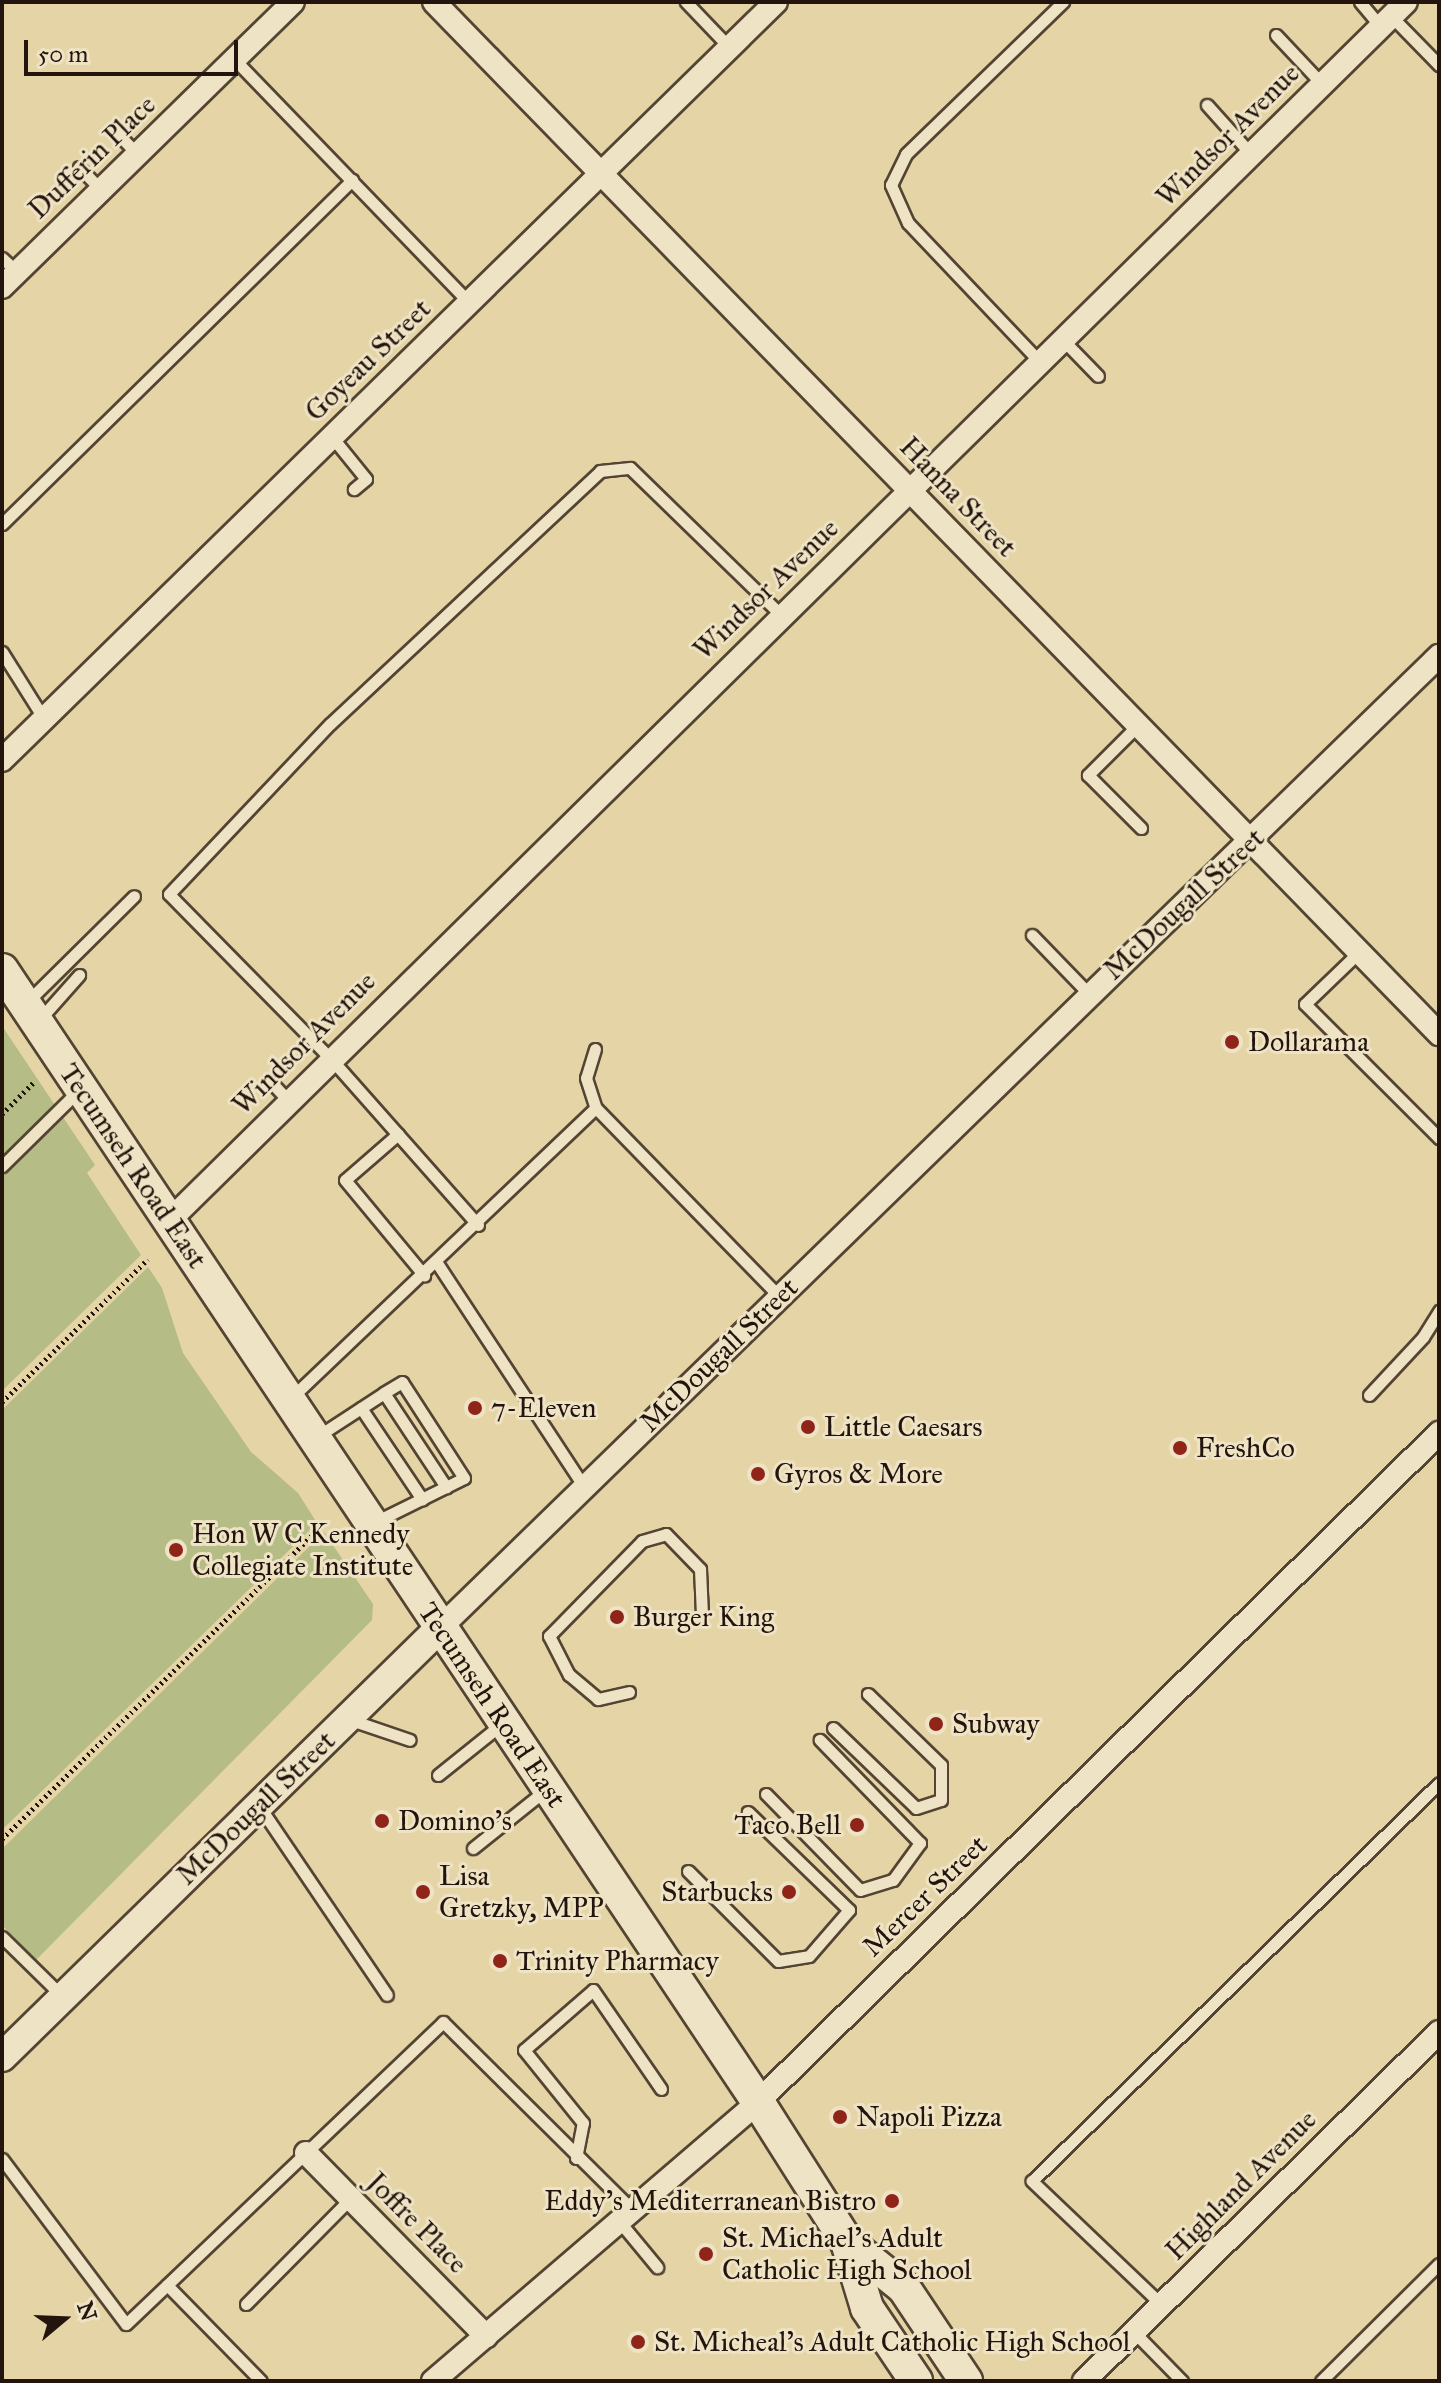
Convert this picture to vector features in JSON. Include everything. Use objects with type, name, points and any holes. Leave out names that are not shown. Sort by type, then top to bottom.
[{"type":"main road","name":"Tecumseh Road East","points":[[2,970],[758,2102],[847,2242],[867,2308],[916,2381]]},
{"type":"main road","name":"Tecumseh Road East","points":[[847,2242],[904,2288],[966,2381]]},
{"type":"street","name":"Dufferin Place","points":[[7,272],[101,190],[293,2]]},
{"type":"street","name":"Hanna Street","points":[[434,2],[1439,1034]]},
{"type":"street","name":"Goyeau Street","points":[[2,760],[776,2]]},
{"type":"street","name":"Windsor Avenue","points":[[170,1220],[1393,15]]},
{"type":"street","name":"McDougall Street","points":[[2,2057],[779,1296],[1439,656]]},
{"type":"street","name":"Mercer Street","points":[[433,2381],[758,2102],[1439,1433]]},
{"type":"street","name":"Highland Avenue","points":[[1084,2381],[1439,2032]]},
{"type":"street","name":"Joffre Place","points":[[306,2153],[486,2336]]},
{"type":"lane","points":[[686,2],[729,47]]},
{"type":"lane","points":[[1040,362],[908,223],[891,185],[906,154],[1063,2]]},
{"type":"lane","points":[[1360,2],[1393,15],[1439,65]]},
{"type":"lane","points":[[1276,35],[1322,84]]},
{"type":"lane","points":[[234,59],[470,303]]},
{"type":"lane","points":[[1207,105],[1251,154]]},
{"type":"lane","points":[[117,133],[137,154]]},
{"type":"lane","points":[[79,167],[101,190]]},
{"type":"lane","points":[[2,524],[352,180]]},
{"type":"lane","points":[[1063,340],[1098,376]]},
{"type":"lane","points":[[332,437],[366,479],[354,489]]},
{"type":"lane","points":[[478,1225],[331,1059],[169,894],[330,724],[600,471],[630,468],[781,615]]},
{"type":"lane","points":[[2,652],[44,719]]},
{"type":"lane","points":[[1138,725],[1088,775],[1141,828]]},
{"type":"lane","points":[[31,1013],[134,896]]},
{"type":"lane","points":[[1032,935],[1089,994]]},
{"type":"lane","points":[[1359,952],[1305,1004],[1439,1138]]},
{"type":"lane","points":[[31,1013],[79,975]]},
{"type":"lane","points":[[595,1049],[586,1078],[596,1108],[779,1296]]},
{"type":"lane","points":[[271,1082],[289,1101]]},
{"type":"lane","points":[[2,1166],[81,1088]]},
{"type":"lane","points":[[289,1400],[478,1225],[596,1108]]},
{"type":"lane","points":[[398,1134],[345,1180],[424,1275]]},
{"type":"lane","points":[[437,1263],[584,1487]]},
{"type":"lane","points":[[1369,1395],[1423,1337],[1439,1311]]},
{"type":"lane","points":[[314,1438],[402,1382],[464,1478],[370,1524]]},
{"type":"lane","points":[[384,1393],[446,1487]]},
{"type":"lane","points":[[361,1408],[422,1499]]},
{"type":"lane","points":[[629,1692],[598,1699],[569,1675],[549,1636],[642,1541],[666,1534],[700,1569],[702,1615]]},
{"type":"lane","points":[[833,1728],[916,1808],[941,1800],[941,1765],[868,1694]]},
{"type":"lane","points":[[348,1718],[410,1740]]},
{"type":"lane","points":[[438,1775],[504,1723]]},
{"type":"lane","points":[[766,1794],[860,1890],[893,1880],[920,1843],[820,1740]]},
{"type":"lane","points":[[1162,2305],[1032,2181],[1439,1783]]},
{"type":"lane","points":[[473,1848],[547,1788]]},
{"type":"lane","points":[[259,1805],[387,1995]]},
{"type":"lane","points":[[688,1871],[778,1961],[809,1956],[849,1910],[748,1812]]},
{"type":"lane","points":[[2,1937],[63,1998]]},
{"type":"lane","points":[[576,2158],[583,2123],[524,2050],[593,1990],[661,2089]]},
{"type":"lane","points":[[2,2159],[126,2324],[443,2022],[576,2158],[625,2216],[657,2267]]},
{"type":"lane","points":[[246,2304],[351,2198]]},
{"type":"lane","points":[[1321,2381],[1439,2264]]},
{"type":"lane","points":[[167,2285],[261,2381]]},
{"type":"lane","points":[[1134,2332],[1182,2381]]},
{"type":"path","points":[[2,1114],[33,1083]]},
{"type":"path","points":[[2,1402],[148,1259]]},
{"type":"path","points":[[2,1839],[325,1523]]},
{"type":"green space","points":[[2,1026],[95,1165],[87,1173],[141,1255],[2,1391]]},
{"type":"green space","points":[[148,1267],[162,1288],[183,1353],[251,1452],[298,1493],[317,1523],[2,1830],[2,1410]]},
{"type":"green space","points":[[324,1532],[373,1604],[372,1620],[36,1960],[2,1925],[2,1849]]},
{"type":"place","name":"Dollarama","points":[[1232,1042]]},
{"type":"place","name":"7-Eleven","points":[[475,1408]]},
{"type":"place","name":"Little Caesars","points":[[808,1427]]},
{"type":"place","name":"FreshCo","points":[[1180,1448]]},
{"type":"place","name":"Gyros & More","points":[[758,1474]]},
{"type":"place","name":"Hon W C Kennedy Collegiate Institute","points":[[176,1550]]},
{"type":"place","name":"Burger King","points":[[617,1617]]},
{"type":"place","name":"Subway","points":[[936,1724]]},
{"type":"place","name":"Domino's","points":[[382,1821]]},
{"type":"place","name":"Taco Bell","points":[[857,1825]]},
{"type":"place","name":"Lisa Gretzky, MPP","points":[[423,1892]]},
{"type":"place","name":"Starbucks","points":[[789,1892]]},
{"type":"place","name":"Trinity Pharmacy","points":[[500,1961]]},
{"type":"place","name":"Napoli Pizza","points":[[840,2117]]},
{"type":"place","name":"Eddy's Mediterranean Bistro","points":[[892,2201]]},
{"type":"place","name":"St. Michael's Adult Catholic High School","points":[[706,2254]]},
{"type":"place","name":"St. Micheal's Adult Catholic High School","points":[[638,2342]]}]
